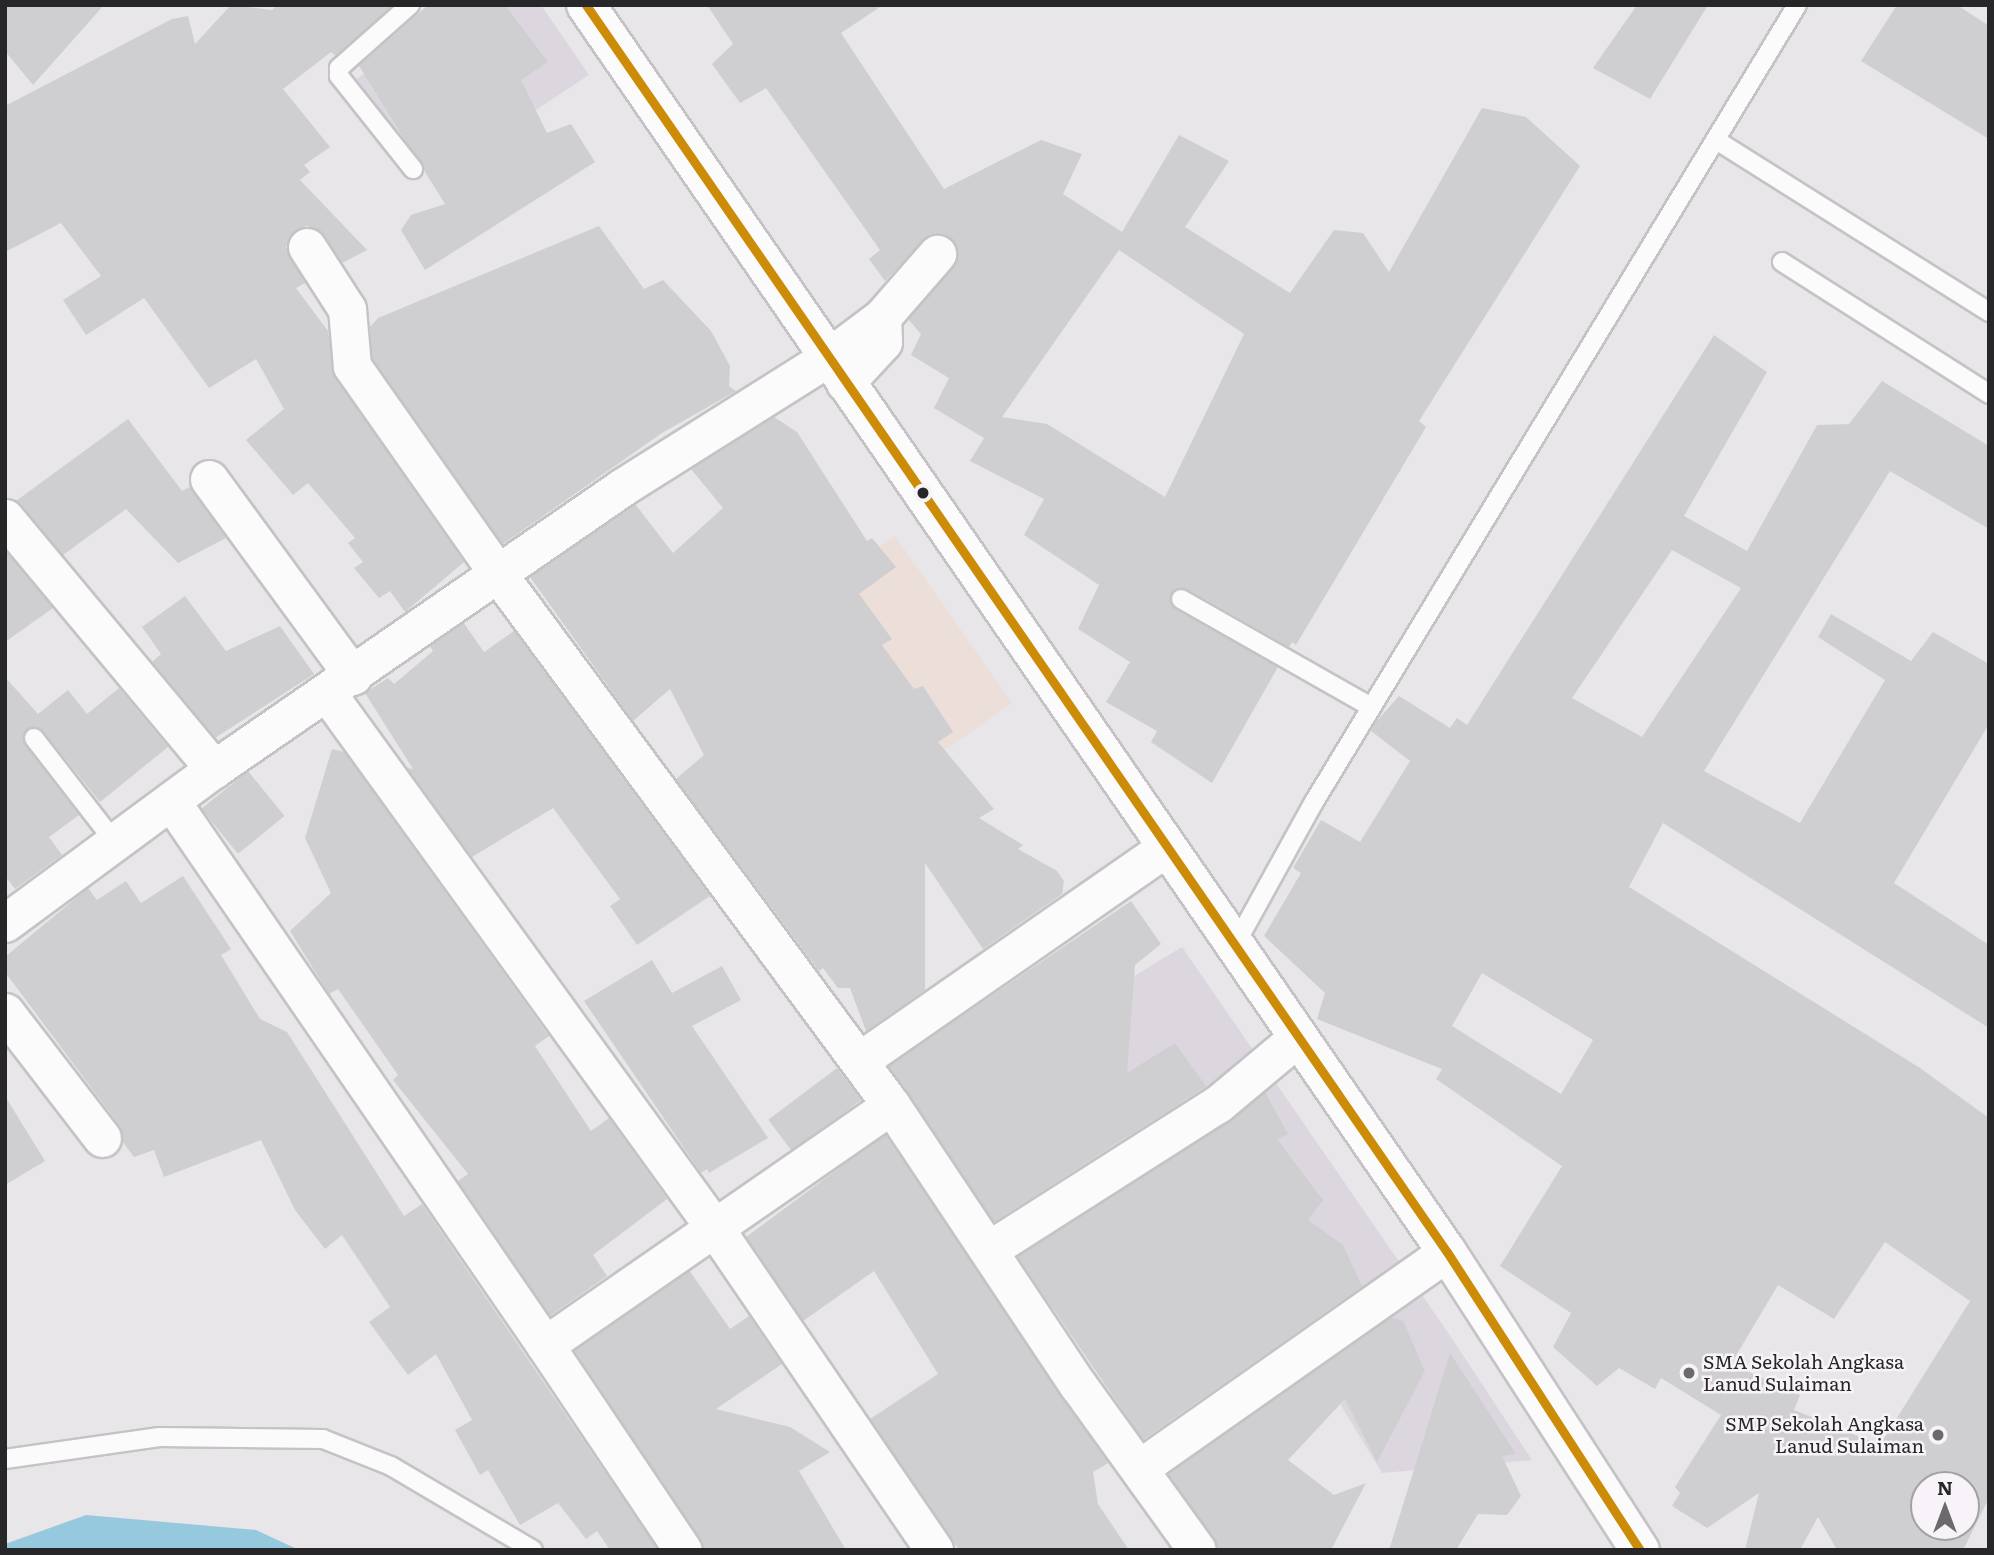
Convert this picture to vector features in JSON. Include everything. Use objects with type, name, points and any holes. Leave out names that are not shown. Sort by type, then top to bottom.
[{"type":"main road","points":[[592,7],[836,371],[1447,1252],[1640,1550]]},
{"type":"street","points":[[307,247],[346,309],[352,366],[498,574],[891,1105],[990,1249],[1078,1385],[1141,1467],[1197,1550]]},
{"type":"street","points":[[5,923],[117,845],[214,769],[340,685],[621,488],[836,371],[937,254]]},
{"type":"street","points":[[209,479],[340,685],[934,1550]]},
{"type":"street","points":[[5,518],[214,769]]},
{"type":"street","points":[[171,802],[683,1550]]},
{"type":"street","points":[[859,1061],[1167,847]]},
{"type":"street","points":[[5,1012],[102,1139]]},
{"type":"street","points":[[990,1249],[1218,1104],[1298,1037]]},
{"type":"street","points":[[545,1345],[716,1230],[891,1105]]},
{"type":"street","points":[[1141,1467],[1447,1252]]},
{"type":"lane","points":[[410,5],[340,68],[339,76],[413,169]]},
{"type":"lane","points":[[1234,945],[1371,707],[1797,5]]},
{"type":"lane","points":[[1716,140],[1989,312]]},
{"type":"lane","points":[[1782,262],[1989,394]]},
{"type":"lane","points":[[1181,598],[1371,707]]},
{"type":"lane","points":[[34,738],[117,845]]},
{"type":"lane","points":[[5,1459],[159,1437],[323,1439],[391,1466],[533,1550]]},
{"type":"shaded area","points":[[449,5],[541,5],[589,75],[431,179],[352,83]]},
{"type":"shaded area","points":[[895,536],[1012,703],[836,826],[719,659]]},
{"type":"shaded area","points":[[1182,947],[1451,1337],[1532,1460],[1382,1473],[1308,1351],[1211,1414],[1117,1274],[1040,1315],[1009,1270],[1139,1155],[1045,1030]]},
{"type":"water","points":[[86,1515],[256,1530],[299,1550],[5,1550],[5,1544]]},
{"type":"building","points":[[5,5],[104,5],[33,85],[5,51]]},
{"type":"building","points":[[231,5],[272,10],[277,5],[393,5],[336,56],[331,52],[283,89],[330,147],[304,165],[310,172],[300,180],[367,250],[342,263],[324,235],[307,226],[295,230],[286,247],[305,283],[296,288],[328,331],[335,378],[464,562],[405,612],[390,591],[379,598],[354,568],[363,562],[348,543],[355,538],[308,483],[293,495],[246,440],[284,409],[256,359],[209,388],[144,298],[86,335],[63,300],[101,276],[61,223],[5,252],[5,106],[172,19],[188,16],[195,44]]},
{"type":"building","points":[[428,5],[505,5],[548,62],[521,80],[547,133],[571,124],[595,162],[425,270],[401,230],[411,215],[445,204],[359,66]]},
{"type":"building","points":[[707,5],[883,5],[841,33],[944,189],[1041,140],[1082,154],[1063,194],[1122,232],[1179,135],[1229,161],[1185,227],[1290,293],[1334,230],[1363,233],[1389,272],[1482,108],[1526,117],[1580,166],[1419,421],[1426,427],[1296,645],[1292,642],[1289,647],[1187,589],[1172,593],[1175,609],[1278,667],[1212,783],[1151,742],[1157,731],[1106,702],[1130,662],[1078,629],[1099,585],[1024,535],[1044,499],[970,461],[984,438],[934,408],[949,378],[911,355],[921,334],[908,319],[953,267],[957,247],[942,234],[930,234],[885,281],[869,259],[880,250],[766,88],[740,103],[712,64],[733,44]],"holes":[[[1119,250],[1244,334],[1165,497],[1047,424],[1002,417]]]},
{"type":"building","points":[[1637,5],[1708,5],[1650,99],[1593,68]]},
{"type":"building","points":[[1897,5],[1957,5],[1989,26],[1989,139],[1861,61]]},
{"type":"building","points":[[599,226],[644,289],[663,280],[711,331],[730,366],[729,386],[736,391],[662,433],[503,544],[372,359],[370,327],[378,318]]},
{"type":"building","points":[[1714,335],[1767,372],[1684,516],[1747,551],[1817,425],[1849,424],[1882,381],[1989,446],[1989,529],[1890,471],[1704,771],[1800,823],[1885,680],[1818,637],[1831,614],[1911,661],[1933,632],[1989,664],[1989,724],[1894,883],[1989,945],[1989,1028],[1663,823],[1629,887],[1920,1068],[1989,1118],[1989,1498],[1980,1516],[1980,1471],[1910,1471],[1910,1541],[1968,1541],[1963,1550],[1837,1550],[1818,1517],[1800,1550],[1745,1550],[1759,1493],[1707,1528],[1672,1506],[1680,1493],[1675,1487],[1721,1415],[1661,1378],[1655,1389],[1619,1368],[1597,1386],[1553,1347],[1571,1313],[1500,1266],[1562,1166],[1436,1079],[1442,1069],[1317,1019],[1325,993],[1264,936],[1301,873],[1293,868],[1321,820],[1360,842],[1410,761],[1371,731],[1399,696],[1450,728],[1457,718],[1467,725]],"holes":[[[1672,550],[1741,588],[1642,737],[1572,698]],[[1482,973],[1593,1040],[1561,1094],[1452,1026]],[[1885,1242],[1970,1301],[1880,1445],[1794,1410],[1800,1395],[1731,1364],[1778,1285],[1834,1319]]]},
{"type":"building","points":[[774,417],[797,432],[867,541],[872,538],[896,567],[859,594],[892,639],[882,645],[914,689],[923,686],[953,732],[938,742],[994,809],[979,818],[1023,845],[1018,849],[1057,871],[1064,881],[1062,894],[983,949],[925,863],[925,990],[866,1031],[850,988],[838,988],[823,968],[819,971],[676,779],[704,755],[670,689],[633,721],[530,577],[635,504],[673,553],[723,508],[691,469]]},
{"type":"building","points":[[128,419],[182,491],[190,487],[226,538],[178,563],[126,509],[63,555],[16,501]]},
{"type":"building","points":[[5,551],[53,608],[5,642]]},
{"type":"building","points":[[185,596],[226,651],[280,626],[314,674],[215,738],[152,662],[161,654],[142,627]]},
{"type":"building","points":[[463,622],[484,652],[514,631],[710,896],[637,945],[610,906],[620,899],[553,808],[472,857],[407,768],[413,769],[365,693],[388,678],[394,684],[433,651],[430,646]]},
{"type":"building","points":[[5,677],[38,714],[68,690],[87,714],[119,688],[168,747],[100,802],[43,731],[27,730],[25,745],[79,815],[49,837],[62,855],[15,889],[5,876]]},
{"type":"building","points":[[332,749],[344,752],[549,1036],[535,1046],[591,1131],[609,1118],[667,1199],[593,1255],[607,1276],[550,1316],[458,1181],[468,1174],[393,1080],[398,1075],[338,989],[329,994],[290,931],[331,893],[305,838]]},
{"type":"building","points":[[248,771],[285,816],[238,854],[201,809]]},
{"type":"building","points":[[183,876],[231,949],[221,955],[260,1019],[287,1032],[404,1216],[422,1204],[658,1550],[610,1550],[597,1531],[586,1539],[558,1503],[520,1525],[488,1470],[480,1475],[455,1430],[472,1420],[436,1354],[408,1375],[369,1322],[390,1307],[342,1235],[325,1249],[295,1210],[261,1140],[164,1177],[154,1150],[134,1157],[122,1141],[119,1125],[5,972],[5,957],[88,888],[97,900],[126,881],[141,903]]},
{"type":"building","points":[[1131,901],[1161,944],[1135,965],[1127,1073],[1175,1043],[1206,1086],[994,1222],[888,1066]]},
{"type":"building","points":[[652,960],[672,993],[722,966],[741,1000],[692,1026],[768,1138],[709,1173],[707,1169],[701,1173],[584,1001]]},
{"type":"building","points":[[837,1068],[861,1100],[792,1152],[768,1120]]},
{"type":"building","points":[[1265,1092],[1288,1134],[1277,1139],[1323,1200],[1308,1220],[1343,1245],[1362,1286],[1143,1440],[1017,1256],[1229,1122]]},
{"type":"building","points":[[5,1096],[45,1161],[5,1185]]},
{"type":"building","points":[[885,1134],[1108,1463],[1093,1472],[1098,1504],[1129,1550],[959,1550],[870,1419],[938,1374],[874,1271],[803,1321],[746,1237]]},
{"type":"building","points":[[689,1270],[730,1329],[749,1316],[782,1364],[716,1409],[790,1427],[830,1452],[799,1471],[846,1550],[704,1550],[574,1350]]},
{"type":"building","points":[[1390,1317],[1403,1321],[1425,1371],[1377,1462],[1345,1399],[1288,1460],[1334,1495],[1366,1483],[1331,1550],[1218,1550],[1168,1474]]},
{"type":"building","points":[[1450,1353],[1516,1454],[1502,1456],[1521,1496],[1507,1515],[1478,1514],[1456,1550],[1389,1550]]},
{"type":"transit line","points":[[586,5],[1447,1252],[1640,1550]]},
{"type":"place","name":"SMA Sekolah Angkasa Lanud Sulaiman","points":[[1689,1373]]},
{"type":"place","name":"SMP Sekolah Angkasa Lanud Sulaiman","points":[[1938,1435]]}]
